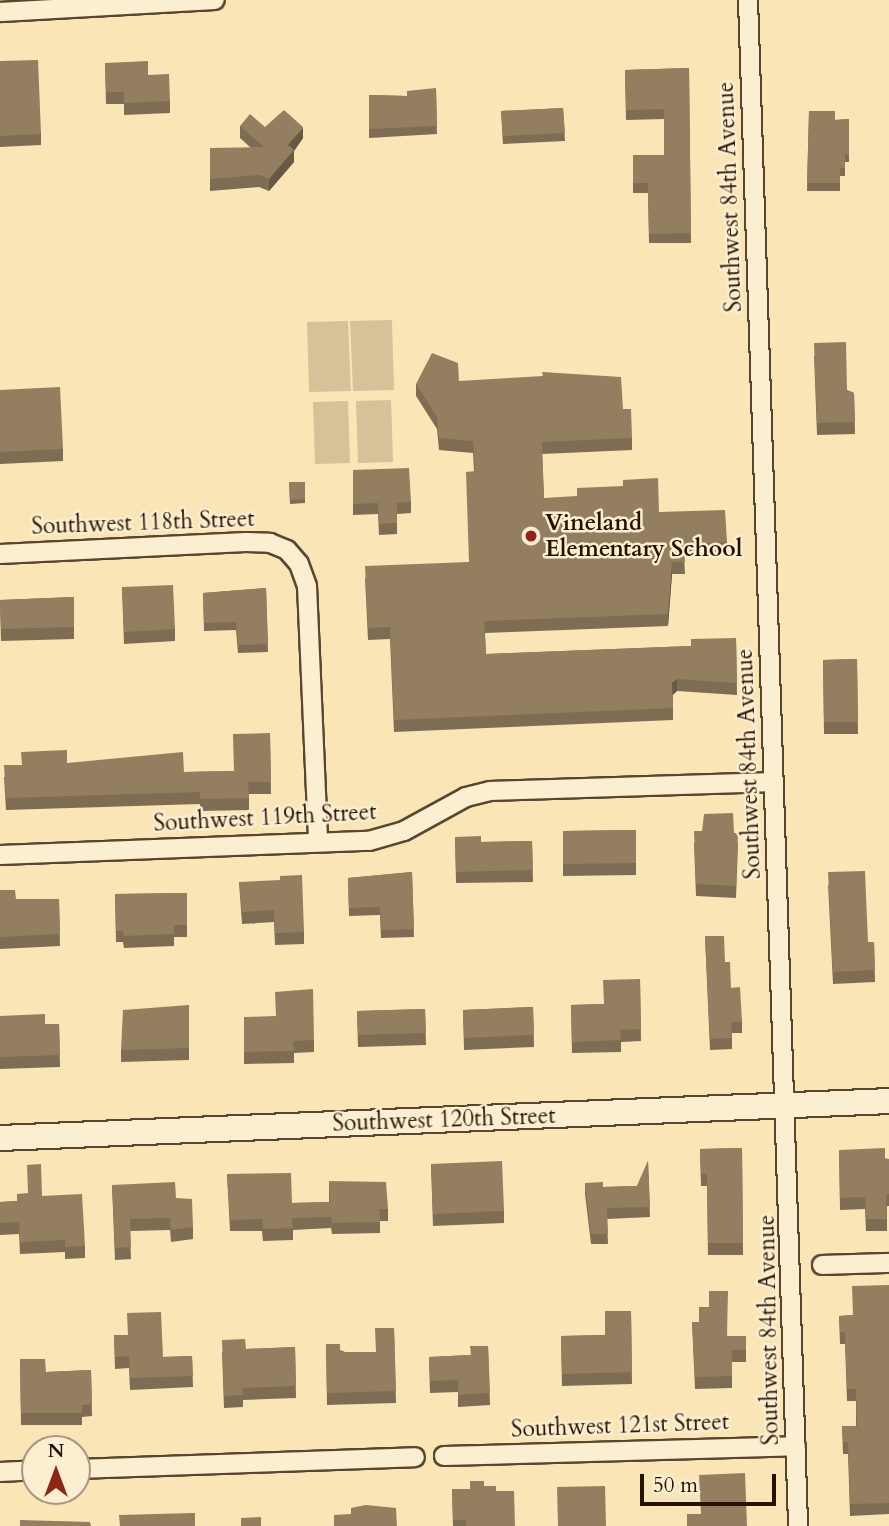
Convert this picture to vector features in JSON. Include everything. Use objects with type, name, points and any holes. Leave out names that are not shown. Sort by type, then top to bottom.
[{"type":"street","points":[[0,12],[215,0]]},
{"type":"street","name":"Southwest 84th Avenue","points":[[748,0],[798,1526]]},
{"type":"street","name":"Southwest 118th Street","points":[[0,554],[246,541],[270,543],[287,550],[299,564],[307,586],[317,842]]},
{"type":"street","name":"Southwest 119th Street","points":[[0,855],[386,838],[466,797],[490,791],[774,782]]},
{"type":"street","name":"Southwest 120th Street","points":[[0,1138],[889,1101]]},
{"type":"street","points":[[822,1265],[889,1263]]},
{"type":"street","name":"Southwest 121st Street","points":[[444,1456],[796,1446]]},
{"type":"street","points":[[91,1469],[415,1457]]},
{"type":"street","points":[[0,1472],[21,1471]]},
{"type":"shaded area","points":[[392,320],[394,390],[353,391],[350,321]]},
{"type":"shaded area","points":[[348,321],[351,391],[309,392],[307,322]]},
{"type":"shaded area","points":[[391,400],[393,462],[358,463],[356,401]]},
{"type":"shaded area","points":[[348,401],[350,463],[315,464],[313,402]]},
{"type":"building","points":[[38,60],[41,134],[0,136],[0,61]]},
{"type":"building","points":[[148,61],[148,75],[169,74],[170,101],[124,103],[124,92],[106,92],[105,63]]},
{"type":"building","points":[[689,68],[691,233],[649,234],[648,183],[633,183],[633,155],[664,155],[664,109],[626,110],[625,70]]},
{"type":"building","points":[[436,88],[437,126],[369,129],[369,95],[407,96],[407,91]]},
{"type":"building","points":[[563,108],[565,133],[503,136],[501,111]]},
{"type":"building","points":[[284,110],[303,127],[288,145],[294,150],[269,179],[259,175],[210,179],[210,148],[264,147],[240,126],[250,114],[265,127]]},
{"type":"building","points":[[809,111],[835,111],[835,120],[849,119],[849,154],[845,154],[845,168],[840,168],[840,183],[807,183]]},
{"type":"building","points":[[846,342],[847,390],[854,393],[855,422],[817,423],[814,343]]},
{"type":"building","points":[[432,353],[458,363],[459,381],[543,376],[542,372],[621,377],[623,409],[631,409],[632,438],[542,442],[544,498],[577,496],[577,488],[623,486],[623,480],[658,478],[659,512],[725,510],[727,542],[684,544],[685,562],[672,562],[668,614],[484,621],[486,654],[691,646],[691,639],[736,638],[737,683],[677,679],[672,683],[673,708],[394,720],[390,627],[368,628],[365,566],[469,562],[466,472],[475,471],[473,441],[439,438],[437,417],[416,384]]},
{"type":"building","points":[[60,387],[63,449],[0,452],[0,390]]},
{"type":"building","points":[[409,468],[411,502],[397,503],[397,523],[379,524],[378,503],[353,504],[353,470]]},
{"type":"building","points":[[289,482],[305,482],[305,499],[290,500]]},
{"type":"building","points":[[173,585],[175,629],[124,632],[122,587]]},
{"type":"building","points":[[266,588],[268,644],[238,645],[236,622],[204,623],[203,593]]},
{"type":"building","points":[[74,597],[74,627],[1,629],[0,600]]},
{"type":"building","points":[[857,659],[858,722],[824,722],[823,660]]},
{"type":"building","points":[[270,733],[271,782],[248,782],[249,798],[200,799],[200,792],[6,798],[4,765],[22,765],[21,752],[67,750],[67,763],[183,752],[184,772],[234,771],[233,734]]},
{"type":"building","points":[[733,813],[734,833],[738,833],[736,886],[696,884],[694,831],[702,831],[704,814]]},
{"type":"building","points":[[636,830],[636,863],[563,864],[563,831]]},
{"type":"building","points":[[481,836],[481,842],[532,841],[533,870],[456,872],[455,837]]},
{"type":"building","points":[[865,871],[868,942],[874,942],[875,970],[833,972],[828,872]]},
{"type":"building","points":[[412,872],[414,929],[381,930],[380,907],[349,908],[348,878]]},
{"type":"building","points":[[302,875],[304,932],[275,933],[274,910],[242,912],[239,882],[280,880],[280,876]]},
{"type":"building","points":[[0,890],[15,890],[16,899],[59,899],[60,934],[0,937]]},
{"type":"building","points":[[187,893],[187,925],[174,925],[174,934],[124,936],[123,931],[116,931],[115,894]]},
{"type":"building","points":[[705,936],[724,936],[725,962],[730,962],[731,988],[740,987],[742,1022],[731,1022],[732,1038],[710,1039]]},
{"type":"building","points":[[640,979],[641,1029],[620,1030],[621,1040],[572,1042],[571,1005],[604,1004],[603,980]]},
{"type":"building","points":[[313,989],[314,1040],[293,1041],[294,1051],[244,1052],[244,1017],[276,1016],[275,992]]},
{"type":"building","points":[[189,1005],[189,1048],[121,1050],[123,1010]]},
{"type":"building","points":[[533,1007],[534,1035],[464,1038],[463,1010]]},
{"type":"building","points":[[425,1009],[426,1033],[358,1035],[357,1011]]},
{"type":"building","points":[[45,1014],[45,1024],[59,1024],[60,1055],[0,1057],[0,1016]]},
{"type":"building","points":[[742,1148],[743,1243],[708,1243],[707,1174],[701,1174],[700,1149]]},
{"type":"building","points":[[885,1148],[885,1159],[889,1159],[887,1219],[866,1219],[865,1197],[840,1198],[839,1150]]},
{"type":"building","points":[[502,1161],[504,1211],[433,1214],[431,1164]]},
{"type":"building","points":[[648,1161],[650,1207],[607,1208],[608,1234],[591,1234],[585,1183],[603,1182],[603,1187],[637,1186]]},
{"type":"building","points":[[41,1164],[42,1196],[82,1194],[85,1246],[65,1247],[65,1240],[20,1242],[19,1222],[0,1223],[0,1202],[17,1201],[17,1194],[28,1193],[27,1165]]},
{"type":"building","points":[[291,1173],[292,1203],[330,1202],[329,1181],[386,1182],[388,1209],[379,1209],[380,1222],[332,1223],[331,1217],[292,1218],[293,1228],[263,1229],[262,1219],[230,1220],[227,1174]]},
{"type":"building","points":[[175,1182],[176,1198],[192,1199],[193,1227],[171,1230],[170,1218],[130,1219],[131,1247],[115,1248],[112,1185]]},
{"type":"building","points":[[889,1285],[889,1503],[850,1504],[848,1442],[843,1442],[842,1426],[857,1426],[856,1389],[847,1389],[845,1332],[840,1332],[839,1316],[853,1315],[852,1286]]},
{"type":"building","points":[[709,1291],[728,1291],[727,1336],[746,1336],[746,1350],[732,1350],[732,1376],[695,1377],[692,1322],[699,1322],[699,1307],[709,1307]]},
{"type":"building","points":[[605,1311],[631,1311],[632,1372],[562,1374],[561,1336],[605,1335]]},
{"type":"building","points":[[161,1312],[163,1357],[192,1356],[193,1376],[130,1378],[129,1356],[115,1357],[114,1335],[128,1335],[127,1313]]},
{"type":"building","points":[[375,1328],[394,1328],[396,1391],[327,1393],[326,1344],[340,1344],[340,1351],[345,1352],[376,1352]]},
{"type":"building","points":[[245,1339],[246,1349],[295,1347],[296,1386],[242,1388],[243,1395],[224,1396],[222,1340]]},
{"type":"building","points":[[470,1346],[488,1346],[490,1393],[458,1395],[458,1380],[430,1381],[429,1357],[471,1355]]},
{"type":"building","points":[[20,1359],[45,1359],[46,1372],[91,1370],[92,1404],[82,1405],[82,1413],[21,1413]]},
{"type":"building","points":[[745,1473],[747,1526],[687,1526],[687,1514],[701,1514],[699,1475]]},
{"type":"building","points":[[470,1481],[484,1481],[484,1486],[496,1486],[496,1491],[514,1491],[515,1526],[466,1526],[466,1520],[453,1520],[452,1489],[470,1489]]},
{"type":"building","points":[[605,1486],[606,1526],[558,1526],[557,1487]]},
{"type":"building","points":[[366,1505],[396,1508],[397,1526],[334,1526],[334,1515],[351,1514],[351,1508]]},
{"type":"building","points":[[195,1513],[195,1526],[120,1526],[119,1515]]},
{"type":"building","points":[[261,1517],[261,1526],[241,1526],[241,1518]]},
{"type":"building","points":[[20,1520],[90,1522],[91,1526],[20,1526]]},
{"type":"place","name":"Vineland Elementary School","points":[[531,536]]}]
